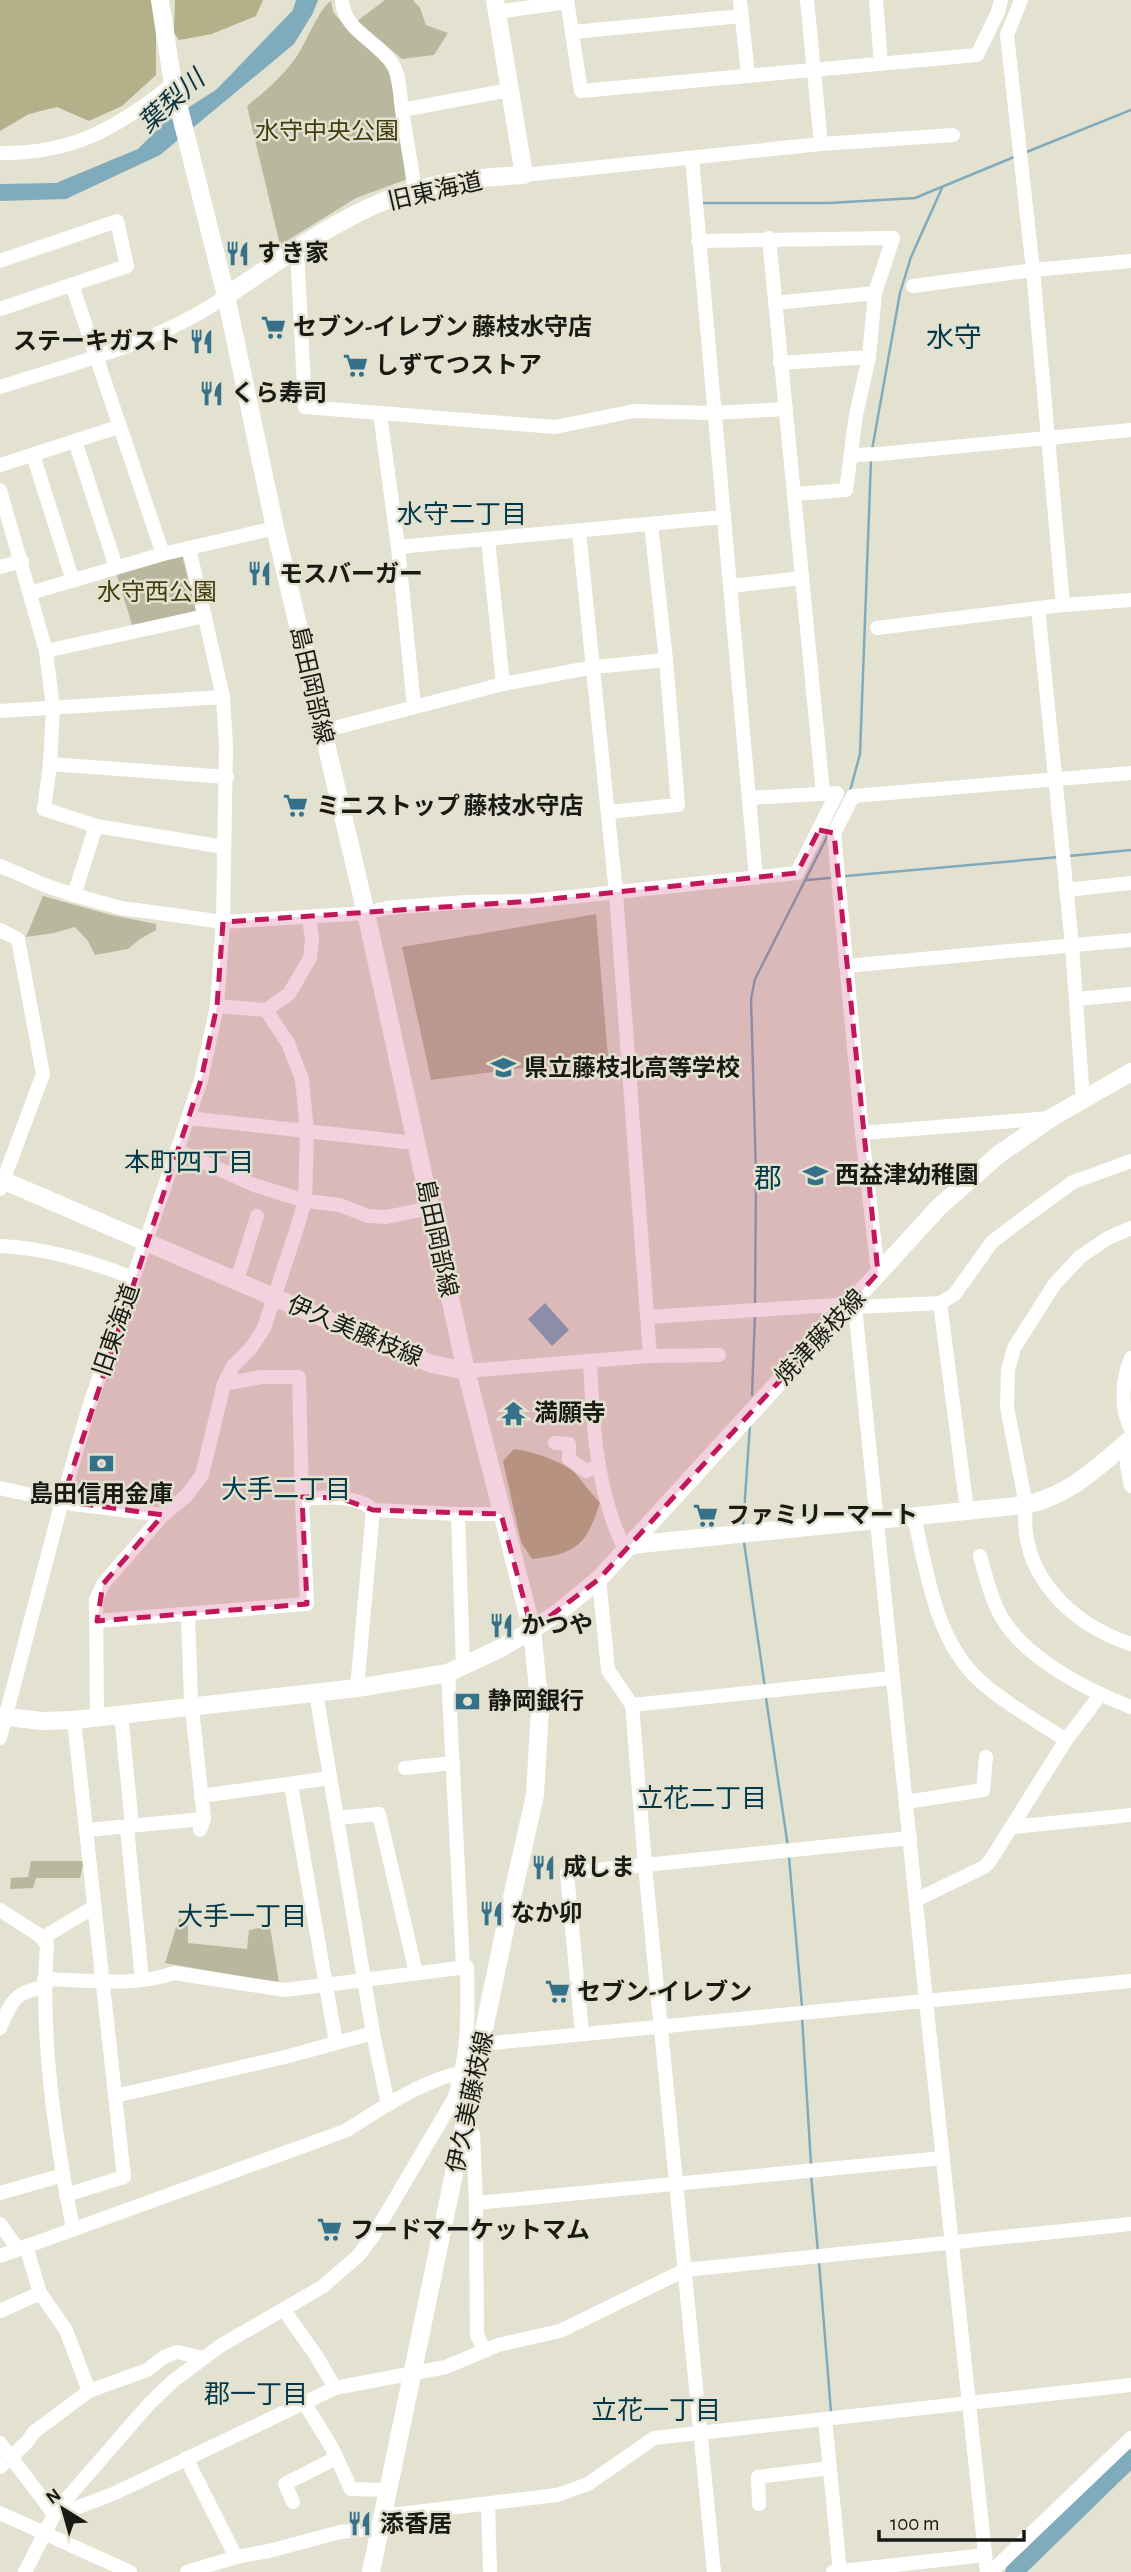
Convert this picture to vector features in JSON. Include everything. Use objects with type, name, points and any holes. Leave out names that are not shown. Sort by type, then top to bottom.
[{"type":"main road","name":"島田岡部線","points":[[160,0],[174,87],[226,296],[275,528],[366,913],[466,1371]]},
{"type":"main road","points":[[496,6],[524,175]]},
{"type":"main road","name":"旧東海道","points":[[226,296],[348,218],[415,190],[453,182],[524,175]]},
{"type":"main road","name":"焼津藤枝線","points":[[531,1630],[559,1612],[599,1578],[853,1305],[878,1273],[974,1174],[1051,1118],[1131,1072]]},
{"type":"main road","name":"伊久美藤枝線","points":[[1,1183],[146,1241],[432,1364],[466,1371],[531,1630],[540,1709],[535,1795],[482,2043],[471,2077],[466,2123],[371,2572]]},
{"type":"main road","points":[[628,1548],[1026,1505],[1071,1488],[1130,1437]]},
{"type":"main road","points":[[3,1717],[41,1721],[74,1720],[357,1688],[455,1669],[501,1648],[531,1630]]},
{"type":"street","points":[[342,0],[342,7],[351,23],[394,66],[415,190]]},
{"type":"street","points":[[740,0],[748,75]]},
{"type":"street","points":[[807,0],[821,144]]},
{"type":"street","points":[[876,0],[881,64]]},
{"type":"street","points":[[496,6],[567,1],[581,91],[748,75],[814,72],[977,55],[1001,0]]},
{"type":"street","points":[[1021,0],[1007,35],[1033,270],[1063,605]]},
{"type":"street","points":[[572,32],[741,16]]},
{"type":"street","points":[[0,153],[38,152],[88,139],[124,121],[174,87]]},
{"type":"street","points":[[402,110],[510,90]]},
{"type":"street","points":[[524,175],[821,144],[953,135]]},
{"type":"street","points":[[692,158],[756,878]]},
{"type":"street","points":[[0,261],[117,221],[127,266],[0,309]]},
{"type":"street","points":[[698,241],[894,238],[875,293],[869,357],[856,415],[846,490],[795,494]]},
{"type":"street","points":[[769,239],[823,793]]},
{"type":"street","points":[[298,249],[305,407],[555,427],[634,411],[713,413],[786,409]]},
{"type":"street","points":[[913,286],[1033,270],[1131,261]]},
{"type":"street","points":[[72,285],[163,554]]},
{"type":"street","points":[[775,303],[875,293]]},
{"type":"street","points":[[0,387],[162,333],[203,312],[226,296]]},
{"type":"street","points":[[780,363],[869,357]]},
{"type":"street","points":[[380,413],[398,547],[414,706]]},
{"type":"street","points":[[0,465],[118,427]]},
{"type":"street","points":[[851,455],[1131,429]]},
{"type":"street","points":[[75,441],[116,567]]},
{"type":"street","points":[[33,455],[73,581]]},
{"type":"street","points":[[0,490],[46,652],[53,708],[44,809],[96,825],[224,848]]},
{"type":"street","points":[[398,547],[724,517]]},
{"type":"street","points":[[608,812],[678,804],[651,524]]},
{"type":"street","points":[[30,593],[163,554],[275,528]]},
{"type":"street","points":[[579,531],[616,893],[650,1356]]},
{"type":"street","points":[[488,540],[503,684]]},
{"type":"street","name":"旧東海道","points":[[0,1738],[3,1717],[89,1407],[201,1080],[217,1006],[223,922],[227,777],[223,697],[189,548]]},
{"type":"street","points":[[0,567],[22,561]]},
{"type":"street","points":[[731,586],[802,578]]},
{"type":"street","points":[[877,628],[1063,605],[1131,600]]},
{"type":"street","points":[[1038,608],[1072,945],[1083,1100]]},
{"type":"street","points":[[46,652],[205,616]]},
{"type":"street","points":[[323,731],[503,684],[594,667],[666,660]]},
{"type":"street","points":[[0,711],[223,697]]},
{"type":"street","points":[[50,764],[227,777]]},
{"type":"street","points":[[0,866],[47,886],[121,908],[223,922],[366,913],[387,908],[466,902],[532,901],[797,873],[853,796],[1131,773]]},
{"type":"street","points":[[750,799],[837,793],[827,831],[839,884],[878,1273]]},
{"type":"street","points":[[75,895],[96,825]]},
{"type":"street","points":[[1066,890],[1131,883]]},
{"type":"street","points":[[217,1006],[266,1010],[289,994],[310,958],[312,940],[309,917]]},
{"type":"street","points":[[0,930],[18,939],[43,1074],[1,1183]]},
{"type":"street","points":[[846,966],[1131,940]]},
{"type":"street","points":[[1076,999],[1131,994]]},
{"type":"street","points":[[96,1717],[96,1600],[103,1584],[163,1516],[187,1496],[202,1475],[224,1384],[233,1366],[251,1348],[264,1328],[305,1201],[307,1132],[302,1079],[288,1043],[266,1010]]},
{"type":"street","points":[[188,1118],[406,1142],[415,1139]]},
{"type":"street","points":[[862,1133],[1051,1118]]},
{"type":"street","points":[[177,1150],[254,1185],[305,1201],[340,1205],[368,1216],[386,1217],[431,1209]]},
{"type":"street","points":[[649,1317],[853,1305],[940,1303],[954,1295],[992,1242],[1025,1217],[1073,1182],[1131,1160]]},
{"type":"street","points":[[237,1280],[257,1216]]},
{"type":"street","points":[[1131,1228],[1108,1238],[1080,1256],[1054,1285],[1014,1348],[1008,1370],[1007,1406],[1026,1505],[1024,1519],[1031,1560],[1050,1588],[1079,1618],[1111,1637],[1131,1644]]},
{"type":"street","points":[[0,1246],[19,1247],[90,1261],[133,1278]]},
{"type":"street","points":[[940,1303],[967,1510]]},
{"type":"street","points":[[853,1305],[878,1521],[942,2158],[989,2572]]},
{"type":"street","points":[[466,1371],[650,1356],[719,1355]]},
{"type":"street","points":[[1131,1358],[1124,1393],[1130,1437],[1127,1466],[1131,1486]]},
{"type":"street","points":[[590,1362],[596,1452],[602,1486],[628,1548]]},
{"type":"street","points":[[97,1621],[307,1604],[299,1377],[261,1377],[224,1384]]},
{"type":"street","points":[[555,1443],[569,1444],[569,1459],[586,1471],[599,1466]]},
{"type":"street","points":[[0,1488],[73,1504],[163,1516]]},
{"type":"street","points":[[302,1500],[314,1497],[340,1499],[368,1504],[373,1510],[357,1688]]},
{"type":"street","points":[[373,1510],[500,1514]]},
{"type":"street","points":[[458,1514],[453,1763],[463,1967]]},
{"type":"street","points":[[914,1517],[936,1605],[948,1637],[962,1662],[998,1696],[1066,1740]]},
{"type":"street","points":[[980,1556],[993,1599],[1003,1620],[1016,1635],[1053,1668],[1100,1695],[1131,1707]]},
{"type":"street","points":[[599,1578],[608,1670],[632,1705],[645,1865],[714,2572]]},
{"type":"street","points":[[87,1830],[202,1825],[188,1614]]},
{"type":"street","points":[[632,1705],[892,1678]]},
{"type":"street","points":[[316,1693],[373,2033],[388,2105]]},
{"type":"street","points":[[916,1900],[984,1867],[990,1861],[1066,1740],[1100,1695]]},
{"type":"street","points":[[121,1714],[142,1979]]},
{"type":"street","points":[[66,2195],[124,2177],[74,1720]]},
{"type":"street","points":[[906,1802],[983,1790],[986,1757]]},
{"type":"street","points":[[405,1768],[453,1763]]},
{"type":"street","points":[[201,1796],[330,1778]]},
{"type":"street","points":[[292,1785],[336,2043]]},
{"type":"street","points":[[337,1818],[379,1814],[416,1973]]},
{"type":"street","points":[[1012,1827],[1131,1815]]},
{"type":"street","points":[[582,2034],[567,1873],[910,1838]]},
{"type":"street","points":[[42,1938],[94,1907]]},
{"type":"street","points":[[0,1910],[47,1944],[45,2030],[62,2175],[73,2229]]},
{"type":"street","points":[[0,2028],[10,2002],[28,1989],[44,1983],[158,1979],[174,1973],[285,1990],[467,1967],[471,2077],[455,2097],[373,2236],[358,2256],[322,2287],[228,2341],[203,2358],[149,2404],[55,2512],[25,2572]]},
{"type":"street","points":[[482,2043],[1131,1981]]},
{"type":"street","points":[[115,2096],[373,2033]]},
{"type":"street","points":[[0,2256],[345,2131],[441,2078],[471,2077]]},
{"type":"street","points":[[466,2123],[473,2134],[477,2335],[485,2351]]},
{"type":"street","points":[[476,2203],[942,2158]]},
{"type":"street","points":[[0,2193],[62,2175]]},
{"type":"street","points":[[0,2224],[22,2248],[40,2293],[66,2330],[89,2391]]},
{"type":"street","points":[[55,2512],[76,2508],[113,2494],[335,2388],[446,2367],[511,2342],[560,2331],[685,2270],[1131,2224]]},
{"type":"street","points":[[0,2311],[40,2293]]},
{"type":"street","points":[[284,2310],[335,2388]]},
{"type":"street","points":[[6,2462],[34,2432],[89,2391],[147,2370],[164,2357],[177,2352],[203,2358]]},
{"type":"street","points":[[187,2572],[236,2557],[269,2552],[381,2522],[488,2504],[557,2496],[588,2484],[654,2438],[1131,2385]]},
{"type":"street","points":[[304,2403],[351,2489],[388,2490]]},
{"type":"street","points":[[825,2419],[837,2572],[985,2554]]},
{"type":"street","points":[[989,2572],[1131,2438]]},
{"type":"street","points":[[0,2443],[6,2462],[55,2512]]},
{"type":"street","points":[[186,2458],[236,2557]]},
{"type":"street","points":[[293,2502],[285,2484],[336,2458]]},
{"type":"street","points":[[759,2504],[758,2477],[830,2468]]},
{"type":"street","points":[[488,2504],[490,2572]]},
{"type":"street","points":[[0,2514],[131,2572]]},
{"type":"highlighted area","points":[[819,830],[834,833],[878,1273],[599,1579],[532,1630],[501,1514],[373,1510],[340,1498],[302,1497],[307,1604],[97,1621],[103,1584],[163,1515],[62,1501],[201,1080],[217,1006],[223,922],[532,901],[797,873]]},
{"type":"green space","points":[[385,0],[413,0],[420,8],[426,25],[448,33],[434,55],[402,59],[357,21]]},
{"type":"green space","name":"水守中央公園","points":[[331,1],[333,12],[338,18],[389,69],[408,173],[405,180],[356,198],[280,245],[247,106],[289,67],[321,11]]},
{"type":"green space","name":"水守西公園","points":[[182,555],[196,611],[133,628],[116,573]]},
{"type":"green space","points":[[43,896],[156,924],[156,930],[128,949],[95,955],[88,941],[75,927],[26,937]]},
{"type":"green space","points":[[596,914],[608,1057],[431,1080],[402,947]]},
{"type":"green space","points":[[31,1861],[84,1861],[80,1878],[36,1878],[33,1888],[10,1889],[11,1878],[28,1877]]},
{"type":"green space","points":[[179,1918],[188,1922],[188,1943],[247,1949],[249,1930],[270,1926],[279,1983],[165,1963]]},
{"type":"shaded area","points":[[0,0],[151,0],[156,33],[156,75],[122,106],[89,121],[57,107],[29,114],[0,131]]},
{"type":"shaded area","points":[[175,0],[263,0],[256,16],[212,34],[179,40],[174,33]]},
{"type":"shaded area","points":[[514,1449],[563,1464],[575,1473],[600,1503],[590,1529],[578,1545],[570,1550],[532,1559],[521,1542],[503,1461]]},
{"type":"water","points":[[296,0],[318,0],[294,44],[160,155],[66,199],[0,201],[0,184],[56,183],[138,149],[163,124],[217,89],[293,10]]},
{"type":"water","points":[[545,1303],[569,1330],[552,1346],[528,1319]]},
{"type":"waterway","points":[[1024,153],[1131,110]]},
{"type":"waterway","points":[[701,203],[829,203],[915,198],[1014,157]]},
{"type":"waterway","points":[[872,450],[900,293],[911,257],[942,188]]},
{"type":"waterway","points":[[850,791],[860,754],[871,460]]},
{"type":"waterway","points":[[755,1304],[756,1175],[751,999],[755,979],[828,835]]},
{"type":"waterway","points":[[1069,856],[1131,850]]},
{"type":"waterway","points":[[846,876],[1059,857]]},
{"type":"waterway","points":[[806,880],[830,878]]},
{"type":"waterway","points":[[752,1395],[755,1314]]},
{"type":"waterway","points":[[743,1527],[750,1425]]},
{"type":"waterway","points":[[744,1542],[765,1688]]},
{"type":"waterway","points":[[766,1698],[788,1847]]},
{"type":"waterway","points":[[789,1857],[802,2007]]},
{"type":"waterway","points":[[802,2017],[811,2164]]},
{"type":"waterway","points":[[811,2175],[818,2252]]},
{"type":"waterway","points":[[819,2262],[831,2412]]},
{"type":"waterway","points":[[1014,2572],[1131,2458]]},
{"type":"place","name":"すき家","points":[[237,253]]},
{"type":"place","name":"セブン-イレブン 藤枝水守店","points":[[273,327]]},
{"type":"place","name":"ステーキガスト","points":[[201,341]]},
{"type":"place","name":"しずてつストア","points":[[355,365]]},
{"type":"place","name":"くら寿司","points":[[211,393]]},
{"type":"place","name":"モスバーガー","points":[[259,574]]},
{"type":"place","name":"ミニストップ 藤枝水守店","points":[[296,806]]},
{"type":"place","name":"県立藤枝北高等学校","points":[[504,1068]]},
{"type":"place","name":"西益津幼稚園","points":[[815,1175]]},
{"type":"place","name":"満願寺","points":[[514,1413]]},
{"type":"place","name":"島田信用金庫","points":[[101,1463]]},
{"type":"place","name":"ファミリーマート","points":[[706,1515]]},
{"type":"place","name":"かつや","points":[[501,1625]]},
{"type":"place","name":"静岡銀行","points":[[468,1701]]},
{"type":"place","name":"成しま","points":[[543,1867]]},
{"type":"place","name":"なか卯","points":[[491,1913]]},
{"type":"place","name":"セブン-イレブン","points":[[557,1992]]},
{"type":"place","name":"フードマーケットマム","points":[[330,2230]]},
{"type":"place","name":"添香居","points":[[360,2524]]},
{"type":"district","name":"水守","points":[[954,337]]},
{"type":"district","name":"水守二丁目","points":[[462,514]]},
{"type":"district","name":"本町四丁目","points":[[189,1162]]},
{"type":"district","name":"郡","points":[[768,1178]]},
{"type":"district","name":"大手二丁目","points":[[286,1489]]},
{"type":"district","name":"立花二丁目","points":[[702,1798]]},
{"type":"district","name":"大手一丁目","points":[[242,1916]]},
{"type":"district","name":"郡一丁目","points":[[256,2394]]},
{"type":"district","name":"立花一丁目","points":[[656,2410]]},
{"type":"water label","name":"葉梨川","points":[[171,101]]}]
